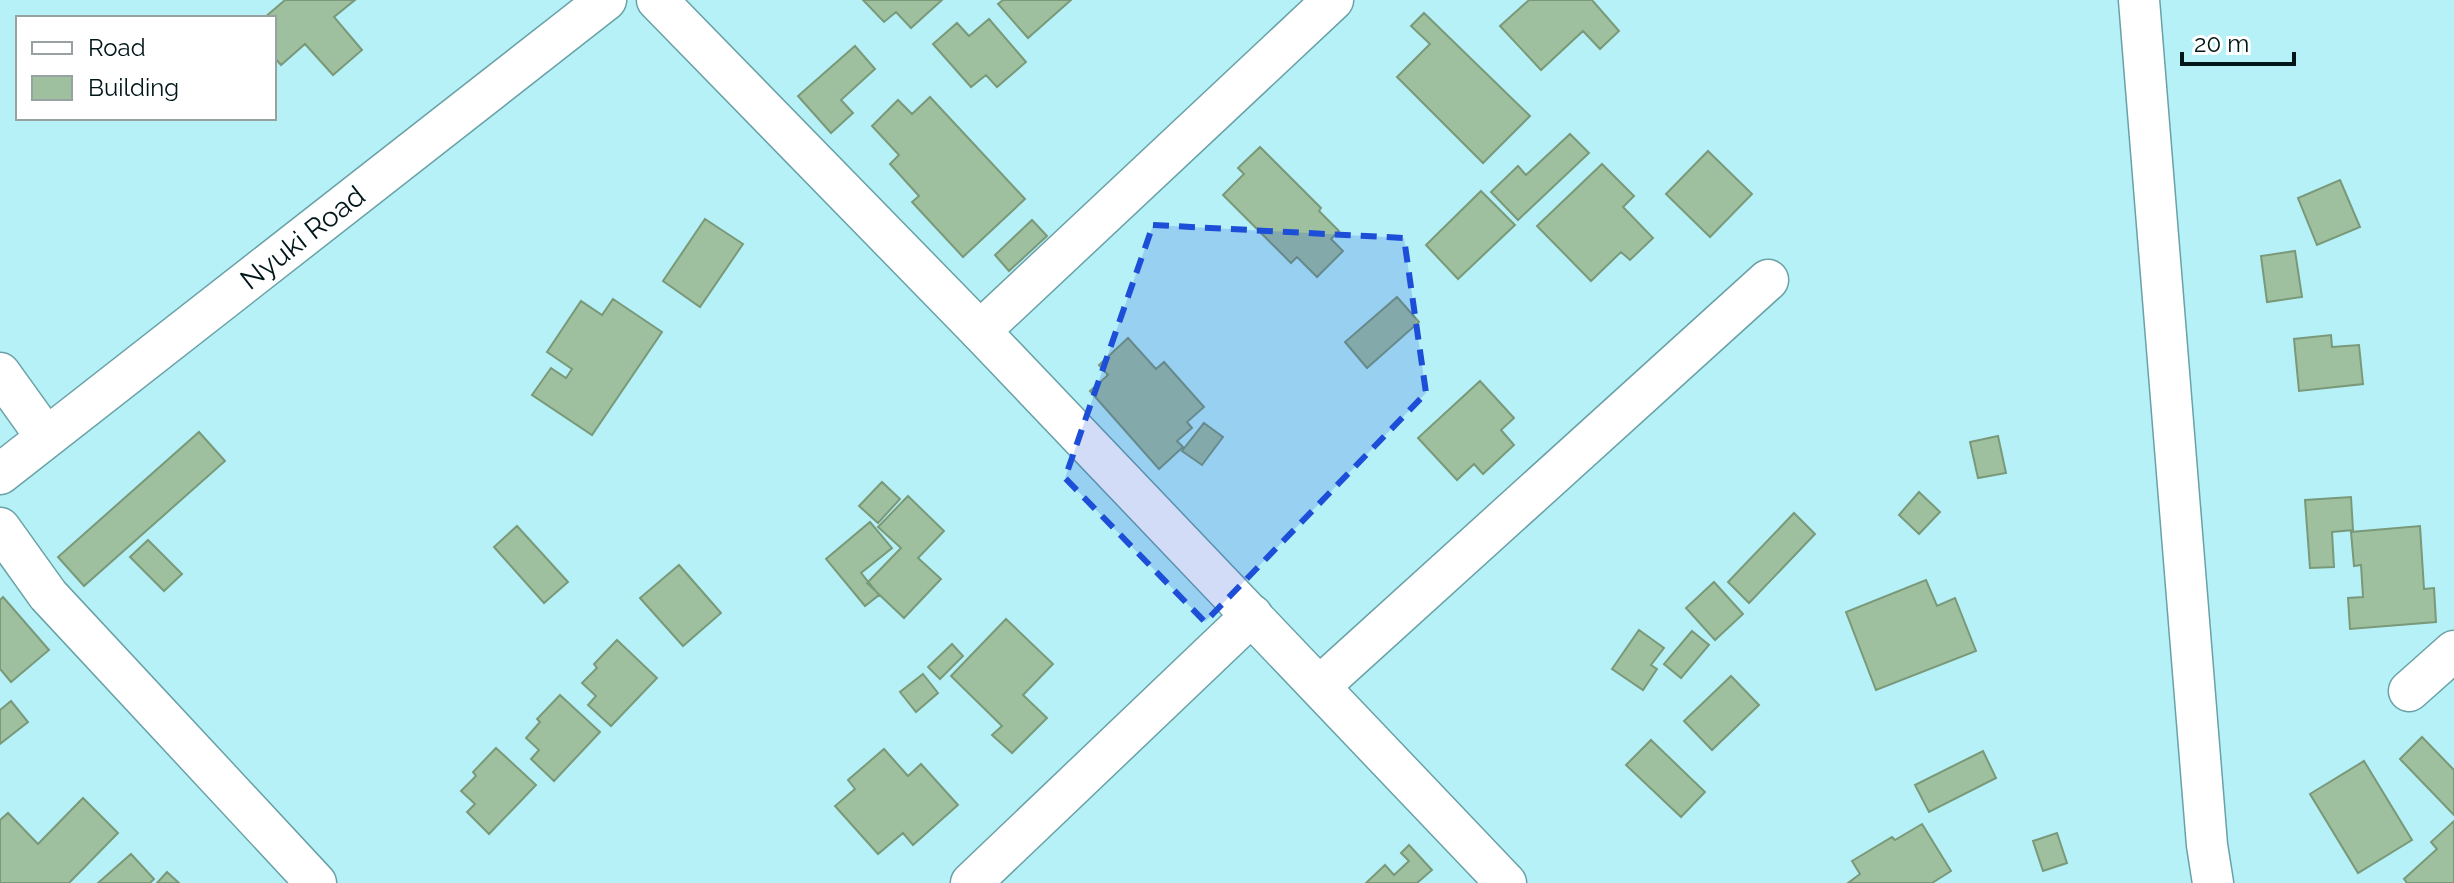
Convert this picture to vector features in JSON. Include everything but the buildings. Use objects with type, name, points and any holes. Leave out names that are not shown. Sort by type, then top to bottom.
[{"type":"street","name":"Nyuki Road","points":[[0,474],[606,0]]},
{"type":"street","points":[[657,0],[980,331],[1506,883]]},
{"type":"street","points":[[980,331],[1333,0]]},
{"type":"street","points":[[2139,0],[2207,845],[2213,883]]},
{"type":"street","points":[[1320,686],[1768,280]]},
{"type":"street","points":[[0,373],[46,437]]},
{"type":"street","points":[[0,528],[48,595],[316,883]]},
{"type":"street","points":[[971,883],[1252,615]]},
{"type":"street","points":[[2409,691],[2454,651]]},
{"type":"highlighted area","points":[[1153,225],[1404,238],[1426,393],[1205,622],[1065,478]]}]
